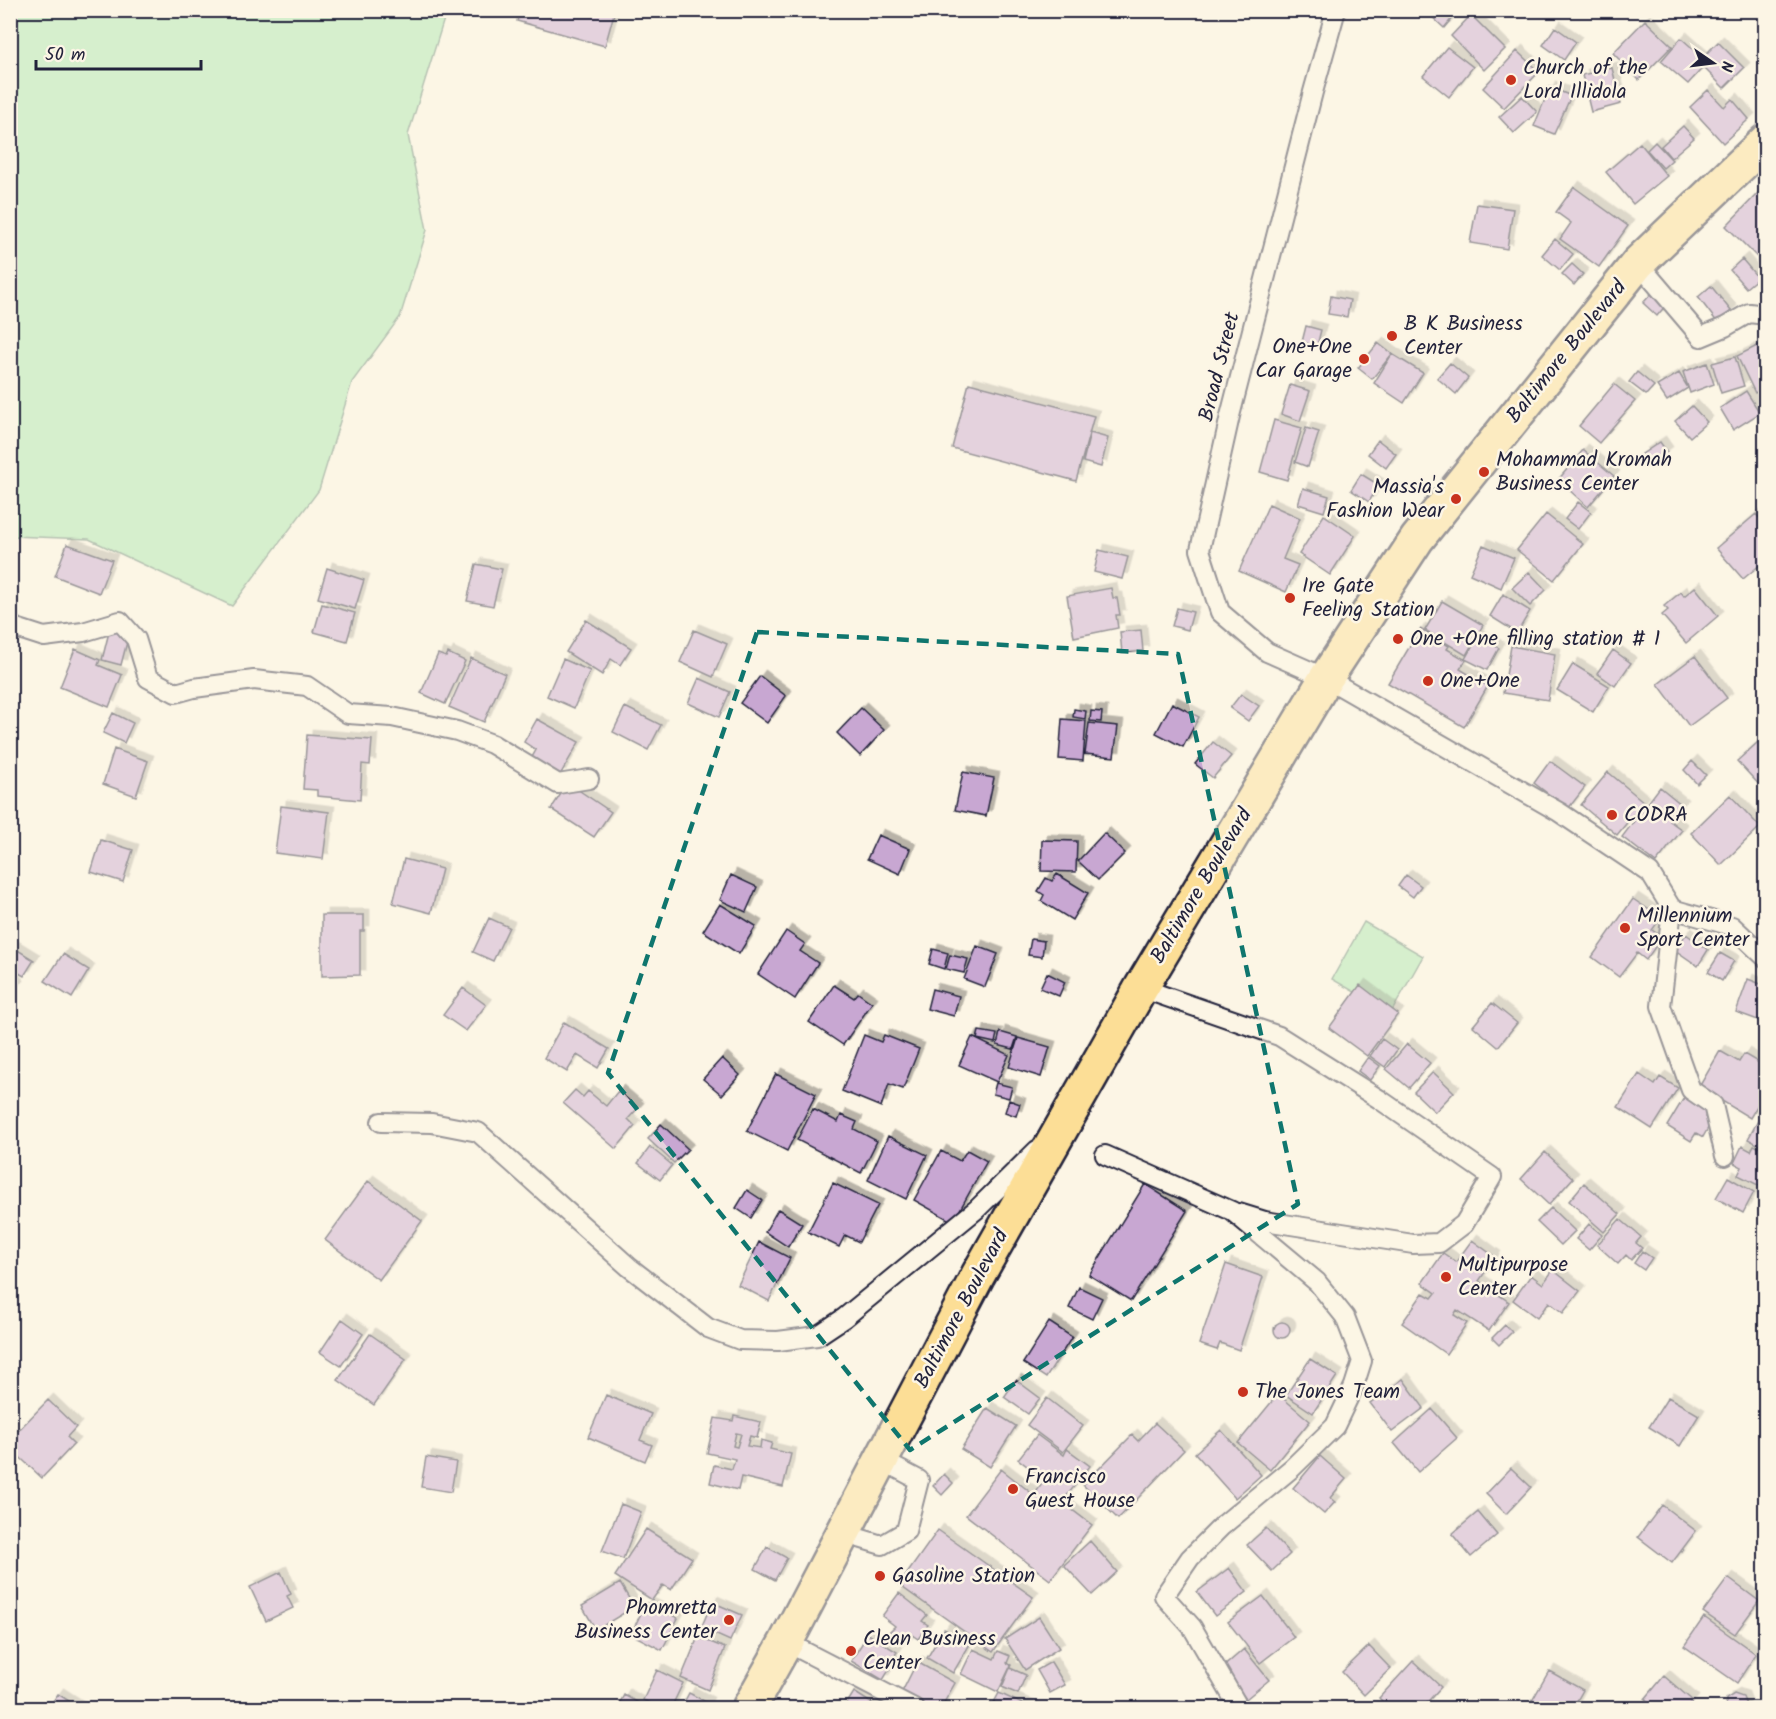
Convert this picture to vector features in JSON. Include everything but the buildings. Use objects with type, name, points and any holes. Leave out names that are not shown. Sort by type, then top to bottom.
[{"type":"highway","name":"Baltimore Boulevard","points":[[749,1708],[786,1642],[978,1275],[1141,988],[1326,678],[1417,539],[1638,263],[1766,141]]},
{"type":"street","name":"Broad Street","points":[[1336,10],[1312,92],[1230,416],[1200,550],[1220,612],[1267,652],[1326,678],[1559,812],[1650,873],[1672,909]]},
{"type":"street","points":[[1638,263],[1701,337],[1749,313],[1766,315]]},
{"type":"street","points":[[10,626],[44,637],[83,632],[120,621],[136,639],[148,678],[176,693],[195,688],[254,680],[307,686],[348,714],[392,717],[457,731],[492,744],[558,784],[589,779]]},
{"type":"street","points":[[1725,1156],[1713,1105],[1691,1090],[1661,1006],[1672,909],[1731,926],[1766,958]]},
{"type":"street","points":[[1105,1155],[1232,1210],[1265,1221],[1413,1244],[1439,1243],[1464,1224],[1492,1177],[1379,1099],[1280,1036],[1141,988]]},
{"type":"street","points":[[381,1122],[432,1123],[478,1132],[629,1267],[708,1328],[740,1340],[778,1341],[817,1336],[844,1317],[977,1209],[1064,1123]]},
{"type":"street","points":[[1232,1210],[1317,1282],[1345,1317],[1362,1361],[1354,1386],[1335,1426],[1292,1468],[1222,1526],[1191,1558],[1164,1596],[1192,1627],[1239,1708]]},
{"type":"street","points":[[842,1533],[882,1545],[906,1531],[919,1480],[881,1460]]},
{"type":"street","points":[[786,1642],[914,1708]]},
{"type":"highlighted area","points":[[757,632],[1178,654],[1298,1204],[910,1450],[608,1073]]},
{"type":"green space","points":[[11,10],[444,11],[444,19],[408,135],[427,230],[400,317],[352,382],[319,490],[232,606],[89,539],[11,536]]},
{"type":"green space","points":[[1364,922],[1423,956],[1391,1013],[1332,979]]},
{"type":"place","name":"Church of the Lord Illidola","points":[[1511,80]]},
{"type":"place","name":"B K Business Center","points":[[1392,336]]},
{"type":"place","name":"One+One Car Garage","points":[[1364,359]]},
{"type":"place","name":"Mohammad Kromah Business Center","points":[[1484,472]]},
{"type":"place","name":"Massia's Fashion Wear","points":[[1456,499]]},
{"type":"place","name":"Ire Gate Feeling Station","points":[[1290,598]]},
{"type":"place","name":"One +One filling station # 1","points":[[1398,639]]},
{"type":"place","name":"One+One","points":[[1428,681]]},
{"type":"place","name":"CODRA","points":[[1612,815]]},
{"type":"place","name":"Millennium Sport Center","points":[[1625,928]]},
{"type":"place","name":"Multipurpose Center","points":[[1446,1277]]},
{"type":"place","name":"The Jones Team","points":[[1243,1392]]},
{"type":"place","name":"Francisco Guest House","points":[[1013,1489]]},
{"type":"place","name":"Gasoline Station","points":[[880,1576]]},
{"type":"place","name":"Phomretta Business Center","points":[[729,1620]]},
{"type":"place","name":"Clean Business Center","points":[[851,1651]]}]
